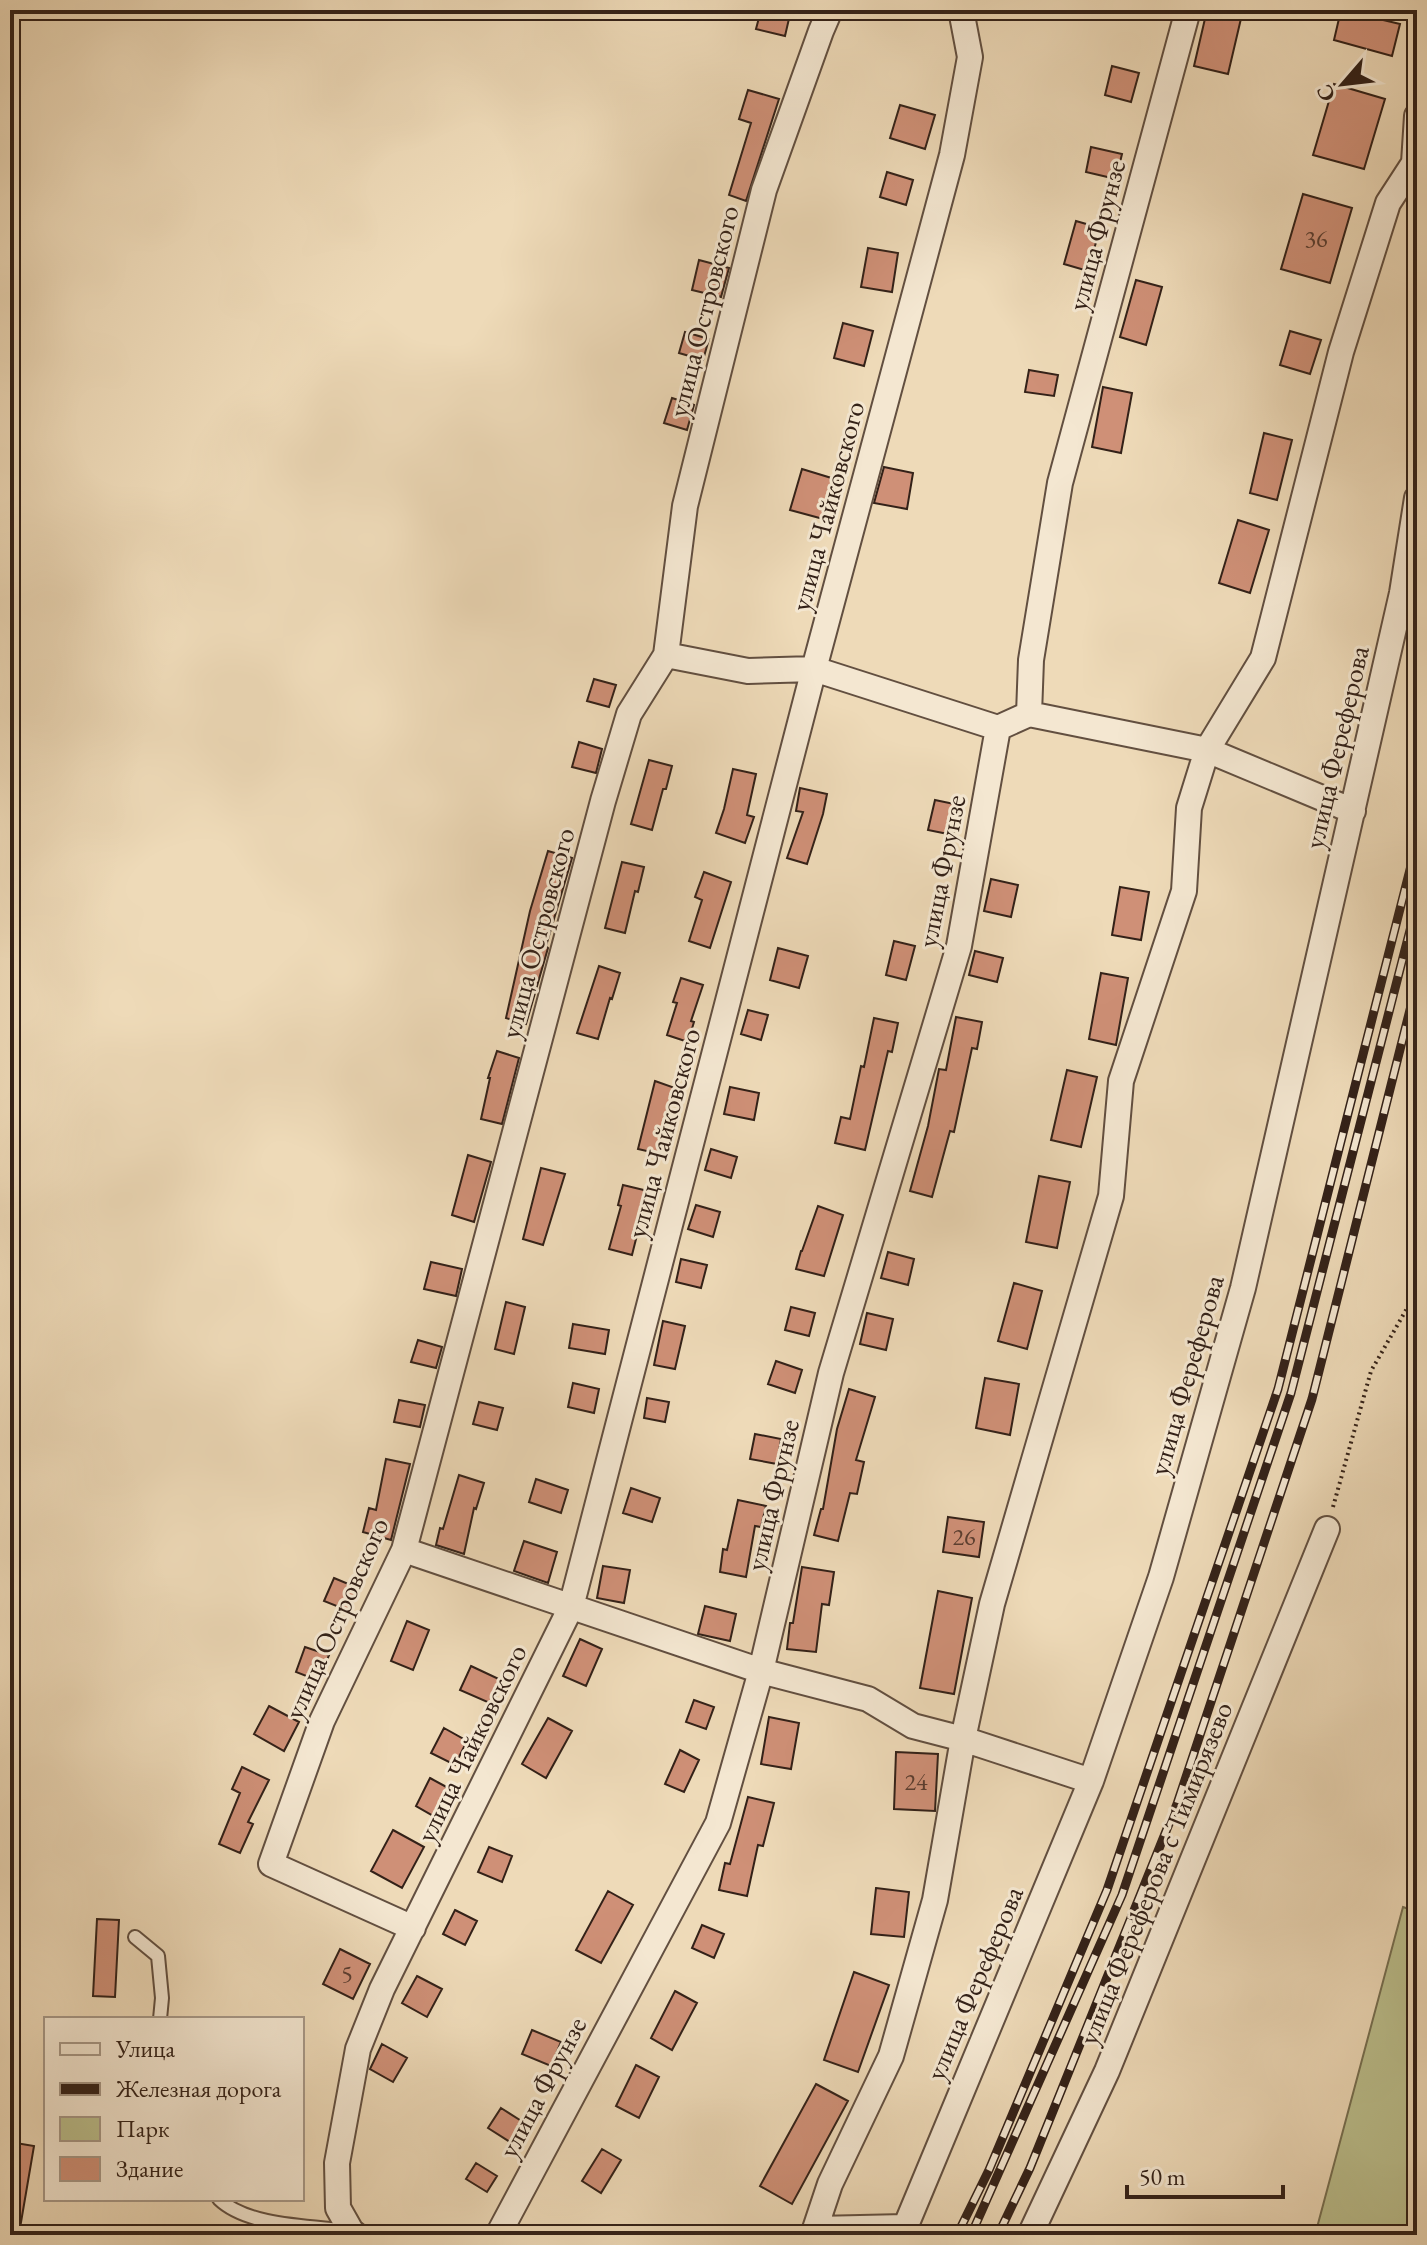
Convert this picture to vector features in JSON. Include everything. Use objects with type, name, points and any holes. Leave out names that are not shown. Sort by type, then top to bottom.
[{"type":"street","name":"улица Островского","points":[[413,1928],[271,1864],[322,1721],[404,1550],[603,801],[629,714],[666,655],[685,506],[764,190],[830,10]]},
{"type":"street","name":"улица Чайковского","points":[[354,2233],[338,2208],[337,2163],[358,2049],[382,1989],[571,1607],[814,669],[952,155],[970,57],[961,10]]},
{"type":"street","name":"улица Фрунзе","points":[[1029,714],[1031,660],[1060,483],[1188,10]]},
{"type":"street","points":[[903,2231],[814,2232],[830,2184],[891,2056],[935,1900],[963,1739],[992,1604],[1111,1196],[1121,1081],[1184,891],[1189,808],[1207,750],[1263,658],[1341,352],[1388,203],[1414,163],[1417,116]]},
{"type":"street","name":"улица Фереферова","points":[[903,2231],[1091,1781],[1161,1577],[1243,1288],[1402,593],[1417,498]]},
{"type":"street","points":[[666,655],[748,671],[814,669],[998,728],[1029,714],[1207,750],[1353,811]]},
{"type":"street","name":"улица Фрунзе","points":[[498,2235],[718,1823],[761,1671],[831,1373],[959,946],[998,728]]},
{"type":"street","name":"улица Фереферова с Тимирязево","points":[[1030,2235],[1107,2071],[1327,1529]]},
{"type":"street","points":[[404,1550],[761,1671],[868,1699],[913,1726],[1091,1781]]},
{"type":"lane","points":[[135,1937],[158,1956],[162,1998],[160,2017]]},
{"type":"lane","points":[[221,2201],[228,2208],[262,2220],[354,2233]]},
{"type":"path","points":[[1327,1529],[1371,1371],[1417,1291]]},
{"type":"green space","points":[[1403,1907],[1417,1912],[1417,2235],[1315,2235]]},
{"type":"building","points":[[761,10],[791,10],[785,36],[756,29]]},
{"type":"building","points":[[1207,10],[1243,10],[1228,74],[1194,66]]},
{"type":"building","points":[[1341,10],[1400,24],[1392,56],[1334,40]]},
{"type":"building","points":[[1112,66],[1139,73],[1131,102],[1105,95]]},
{"type":"building","points":[[1334,84],[1385,99],[1364,169],[1313,155]]},
{"type":"building","points":[[748,90],[779,99],[746,201],[729,195],[751,123],[739,119]]},
{"type":"building","points":[[900,105],[935,115],[925,149],[890,138]]},
{"type":"building","points":[[1091,147],[1122,154],[1116,179],[1086,172]]},
{"type":"building","points":[[887,172],[913,180],[906,205],[880,197]]},
{"type":"building","points":[[1303,194],[1352,208],[1330,283],[1281,269]]},
{"type":"building","points":[[1076,221],[1100,228],[1088,271],[1064,264]]},
{"type":"building","points":[[868,248],[898,253],[892,292],[861,287]]},
{"type":"building","points":[[699,260],[729,268],[721,297],[692,290]]},
{"type":"building","points":[[1136,280],[1162,287],[1146,345],[1120,337]]},
{"type":"building","points":[[843,323],[873,331],[864,366],[834,358]]},
{"type":"building","points":[[1290,331],[1321,340],[1310,374],[1280,365]]},
{"type":"building","points":[[685,332],[709,339],[703,360],[679,353]]},
{"type":"building","points":[[1029,370],[1058,375],[1054,396],[1025,392]]},
{"type":"building","points":[[1103,387],[1132,393],[1121,453],[1092,447]]},
{"type":"building","points":[[672,398],[694,405],[687,430],[664,423]]},
{"type":"building","points":[[1264,433],[1292,440],[1277,500],[1250,493]]},
{"type":"building","points":[[884,467],[913,473],[907,509],[874,503]]},
{"type":"building","points":[[802,469],[838,480],[827,520],[790,510]]},
{"type":"building","points":[[1238,520],[1269,530],[1250,593],[1219,583]]},
{"type":"building","points":[[594,679],[616,685],[609,707],[587,701]]},
{"type":"building","points":[[579,742],[602,749],[596,773],[572,767]]},
{"type":"building","points":[[649,760],[672,766],[652,830],[631,824]]},
{"type":"building","points":[[733,769],[756,774],[747,815],[754,817],[745,843],[716,833]]},
{"type":"building","points":[[800,788],[827,794],[807,864],[787,858],[803,812],[796,811]]},
{"type":"building","points":[[935,800],[959,805],[953,835],[928,830]]},
{"type":"building","points":[[548,851],[572,858],[526,1024],[506,1018],[530,911]]},
{"type":"building","points":[[622,862],[644,867],[625,933],[605,928]]},
{"type":"building","points":[[704,872],[731,882],[710,948],[689,941],[702,900],[695,897]]},
{"type":"building","points":[[991,879],[1018,885],[1011,917],[984,911]]},
{"type":"building","points":[[1120,887],[1149,892],[1141,940],[1112,935]]},
{"type":"building","points":[[894,941],[915,946],[906,980],[886,975]]},
{"type":"building","points":[[778,948],[808,956],[799,988],[770,980]]},
{"type":"building","points":[[975,951],[1003,958],[997,982],[969,975]]},
{"type":"building","points":[[599,966],[620,973],[598,1039],[577,1033]]},
{"type":"building","points":[[1101,973],[1128,978],[1116,1045],[1089,1039]]},
{"type":"building","points":[[681,978],[703,985],[691,1021],[694,1022],[688,1042],[667,1035]]},
{"type":"building","points":[[748,1010],[768,1015],[761,1040],[741,1034]]},
{"type":"building","points":[[956,1017],[982,1022],[977,1049],[972,1048],[954,1132],[950,1131],[932,1197],[910,1191],[928,1126],[939,1069],[946,1070]]},
{"type":"building","points":[[874,1018],[898,1023],[892,1052],[888,1051],[865,1150],[835,1143],[841,1117],[850,1119]]},
{"type":"building","points":[[497,1051],[519,1058],[502,1124],[481,1119],[488,1078]]},
{"type":"building","points":[[1067,1070],[1097,1077],[1081,1147],[1051,1140]]},
{"type":"building","points":[[655,1081],[675,1088],[662,1127],[665,1127],[660,1154],[638,1149]]},
{"type":"building","points":[[730,1087],[759,1093],[754,1120],[724,1114]]},
{"type":"building","points":[[711,1149],[737,1157],[731,1178],[705,1170]]},
{"type":"building","points":[[468,1155],[491,1162],[474,1222],[452,1215]]},
{"type":"building","points":[[541,1168],[565,1174],[543,1245],[523,1239]]},
{"type":"building","points":[[1039,1176],[1070,1182],[1057,1248],[1026,1242]]},
{"type":"building","points":[[623,1185],[648,1191],[632,1255],[609,1249],[621,1206],[618,1205]]},
{"type":"building","points":[[696,1205],[720,1212],[713,1237],[688,1229]]},
{"type":"building","points":[[818,1206],[843,1215],[824,1276],[796,1269]]},
{"type":"building","points":[[888,1252],[914,1259],[908,1285],[881,1278]]},
{"type":"building","points":[[681,1259],[707,1265],[701,1288],[676,1282]]},
{"type":"building","points":[[431,1262],[462,1269],[456,1296],[424,1289]]},
{"type":"building","points":[[1014,1283],[1042,1291],[1027,1349],[998,1341]]},
{"type":"building","points":[[506,1302],[525,1307],[514,1354],[495,1349]]},
{"type":"building","points":[[791,1307],[815,1313],[809,1336],[785,1330]]},
{"type":"building","points":[[867,1313],[893,1319],[886,1350],[860,1344]]},
{"type":"building","points":[[663,1321],[685,1326],[675,1369],[654,1365]]},
{"type":"building","points":[[573,1324],[609,1330],[605,1354],[569,1348]]},
{"type":"building","points":[[418,1340],[442,1347],[436,1368],[411,1362]]},
{"type":"building","points":[[776,1361],[802,1370],[795,1393],[768,1384]]},
{"type":"building","points":[[985,1378],[1019,1384],[1010,1435],[976,1428]]},
{"type":"building","points":[[573,1383],[599,1389],[594,1413],[568,1407]]},
{"type":"building","points":[[849,1389],[875,1397],[856,1460],[864,1462],[857,1494],[850,1493],[838,1541],[814,1535],[823,1509],[837,1429]]},
{"type":"building","points":[[647,1398],[669,1402],[665,1422],[644,1418]]},
{"type":"building","points":[[399,1400],[425,1405],[420,1427],[394,1422]]},
{"type":"building","points":[[479,1402],[503,1408],[497,1430],[473,1424]]},
{"type":"building","points":[[755,1434],[781,1439],[777,1464],[750,1459]]},
{"type":"building","points":[[386,1459],[410,1464],[391,1540],[363,1532],[369,1508],[376,1510]]},
{"type":"building","points":[[459,1475],[484,1483],[474,1508],[464,1554],[436,1545]]},
{"type":"building","points":[[536,1479],[568,1490],[561,1513],[529,1502]]},
{"type":"building","points":[[631,1488],[660,1498],[652,1522],[623,1513]]},
{"type":"building","points":[[738,1500],[766,1506],[761,1527],[755,1526],[746,1577],[720,1572],[723,1549],[727,1550]]},
{"type":"building","points":[[948,1517],[984,1522],[979,1557],[943,1552]]},
{"type":"building","points":[[524,1541],[557,1552],[548,1583],[514,1571]]},
{"type":"building","points":[[603,1566],[630,1570],[624,1603],[597,1598]]},
{"type":"building","points":[[802,1567],[834,1572],[829,1605],[822,1604],[816,1652],[787,1649]]},
{"type":"building","points":[[334,1578],[358,1588],[349,1611],[324,1601]]},
{"type":"building","points":[[938,1591],[972,1598],[954,1694],[920,1688]]},
{"type":"building","points":[[705,1606],[736,1614],[730,1641],[698,1634]]},
{"type":"building","points":[[407,1621],[429,1630],[413,1670],[391,1661]]},
{"type":"building","points":[[580,1639],[602,1649],[586,1686],[563,1676]]},
{"type":"building","points":[[305,1647],[329,1655],[319,1681],[296,1672]]},
{"type":"building","points":[[471,1666],[503,1681],[492,1704],[460,1690]]},
{"type":"building","points":[[694,1700],[714,1707],[706,1729],[686,1722]]},
{"type":"building","points":[[269,1706],[299,1722],[284,1751],[254,1734]]},
{"type":"building","points":[[769,1717],[799,1723],[791,1769],[761,1764]]},
{"type":"building","points":[[548,1718],[572,1731],[546,1778],[522,1764]]},
{"type":"building","points":[[444,1728],[467,1741],[455,1765],[431,1753]]},
{"type":"building","points":[[680,1750],[699,1760],[684,1792],[665,1784]]},
{"type":"building","points":[[896,1752],[938,1754],[935,1811],[894,1809]]},
{"type":"building","points":[[242,1767],[269,1780],[248,1822],[253,1824],[240,1853],[219,1844],[240,1793],[232,1789]]},
{"type":"building","points":[[430,1778],[452,1790],[437,1818],[416,1806]]},
{"type":"building","points":[[748,1797],[774,1803],[763,1846],[758,1845],[747,1896],[719,1890],[725,1863],[730,1864]]},
{"type":"building","points":[[393,1830],[424,1847],[402,1888],[371,1871]]},
{"type":"building","points":[[489,1847],[512,1856],[502,1882],[478,1872]]},
{"type":"building","points":[[876,1888],[909,1892],[904,1937],[871,1934]]},
{"type":"building","points":[[608,1891],[633,1905],[601,1963],[576,1950]]},
{"type":"building","points":[[455,1910],[477,1921],[465,1945],[443,1934]]},
{"type":"building","points":[[97,1919],[119,1920],[115,1997],[93,1996]]},
{"type":"building","points":[[702,1925],[724,1934],[714,1958],[692,1948]]},
{"type":"building","points":[[340,1949],[370,1964],[353,1999],[323,1984]]},
{"type":"building","points":[[854,1972],[889,1985],[858,2072],[824,2060]]},
{"type":"building","points":[[417,1976],[442,1989],[427,2017],[402,2003]]},
{"type":"building","points":[[675,1991],[697,2003],[672,2050],[651,2038]]},
{"type":"building","points":[[532,2030],[561,2042],[551,2066],[522,2054]]},
{"type":"building","points":[[382,2044],[407,2058],[393,2082],[370,2069]]},
{"type":"building","points":[[636,2065],[659,2077],[639,2118],[616,2106]]},
{"type":"building","points":[[816,2084],[848,2101],[792,2204],[760,2186]]},
{"type":"building","points":[[501,2108],[523,2122],[510,2142],[488,2128]]},
{"type":"building","points":[[10,2142],[34,2146],[19,2234],[10,2234]]},
{"type":"building","points":[[602,2149],[621,2160],[601,2193],[582,2181]]},
{"type":"building","points":[[476,2163],[497,2176],[487,2192],[466,2179]]},
{"type":"railway","points":[[957,2235],[989,2170],[1107,1890],[1278,1389],[1417,842]]},
{"type":"railway","points":[[971,2235],[1122,1895],[1291,1393],[1417,903]]},
{"type":"railway","points":[[998,2235],[1030,2168],[1177,1804],[1312,1399],[1417,982]]}]
